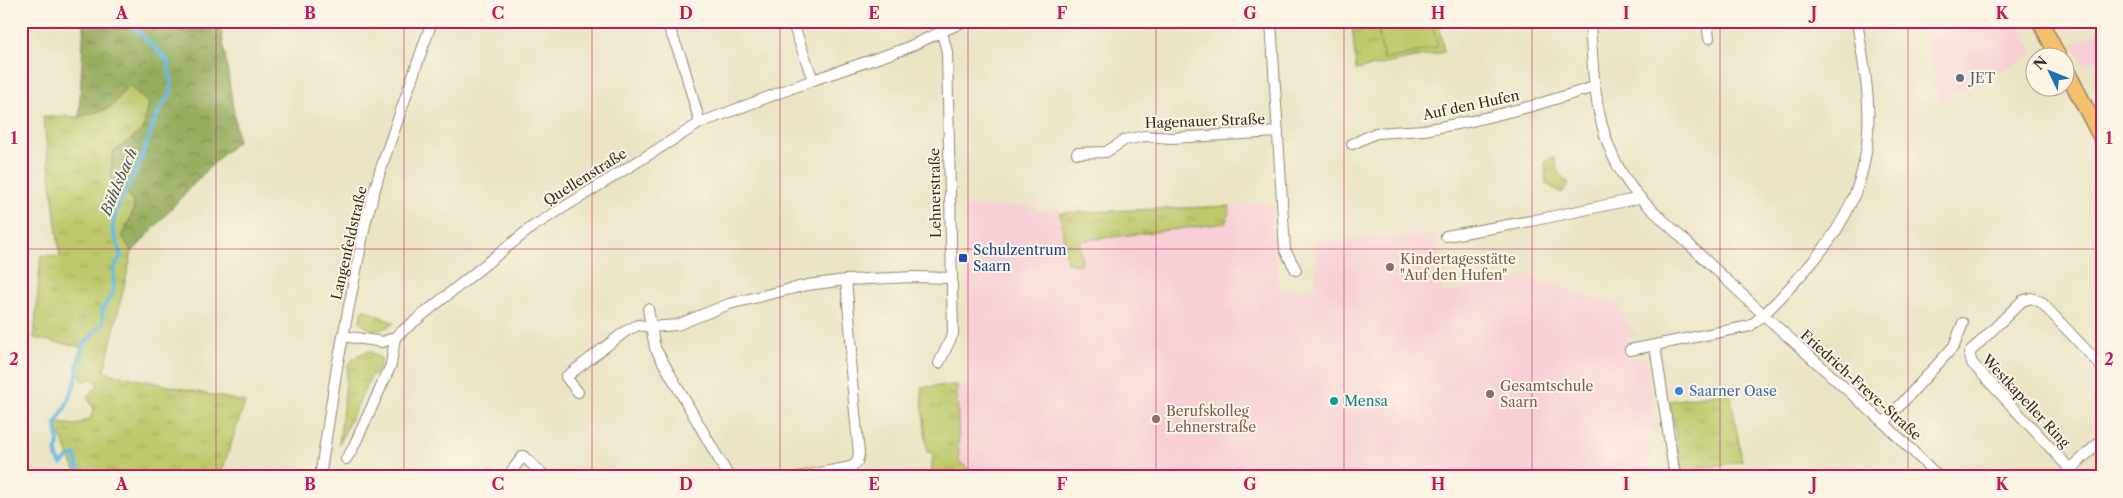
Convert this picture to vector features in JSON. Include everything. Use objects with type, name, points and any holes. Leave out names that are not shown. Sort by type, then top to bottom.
[{"type":"main road","points":[[2040,21],[2054,48]]},
{"type":"main road","points":[[2076,89],[2102,139]]},
{"type":"street","name":"Langenfeldstraße","points":[[320,477],[343,336],[366,220],[381,168],[432,21]]},
{"type":"street","points":[[666,21],[682,60],[700,123]]},
{"type":"street","points":[[792,21],[813,80]]},
{"type":"street","name":"Quellenstraße","points":[[395,337],[532,227],[700,123],[813,80],[904,49],[941,26],[965,21]]},
{"type":"street","name":"Hagenauer Straße","points":[[1271,21],[1285,250],[1296,270]]},
{"type":"street","name":"Friedrich-Freye-Straße","points":[[1590,21],[1594,87],[1599,116],[1609,147],[1640,198],[1764,315],[1884,423],[1939,477]]},
{"type":"street","points":[[1707,21],[1709,38]]},
{"type":"street","points":[[1630,350],[1738,330],[1750,326],[1764,315],[1816,259],[1836,234],[1862,180],[1868,144],[1868,104],[1857,21]]},
{"type":"street","name":"Lehnerstraße","points":[[940,363],[953,334],[947,52],[941,26]]},
{"type":"street","name":"Auf den Hufen","points":[[1352,144],[1376,133],[1424,130],[1472,122],[1594,87]]},
{"type":"street","name":"Hagenauer Straße","points":[[1078,154],[1106,152],[1125,140],[1144,136],[1171,138],[1278,132]]},
{"type":"street","points":[[1446,236],[1541,219],[1640,198]]},
{"type":"street","points":[[578,392],[566,377],[626,331],[638,325],[651,327],[677,325],[729,304],[807,285],[846,280],[914,277],[951,278]]},
{"type":"street","points":[[799,477],[851,467],[857,462],[859,454],[850,361],[852,350],[846,280]]},
{"type":"street","name":"Westkapeller Ring","points":[[2070,469],[1972,363],[1968,356],[1972,348],[2022,301],[2031,298],[2041,302],[2102,367]]},
{"type":"street","points":[[648,309],[655,348],[729,477]]},
{"type":"street","points":[[1884,423],[1954,346],[1963,323]]},
{"type":"street","points":[[343,336],[383,342],[395,337]]},
{"type":"street","points":[[346,459],[352,450],[391,364],[395,337]]},
{"type":"street","points":[[1655,346],[1675,477]]},
{"type":"street","name":"Westkapeller Ring","points":[[2062,477],[2102,440]]},
{"type":"street","points":[[507,477],[523,456],[546,477]]},
{"type":"shaded area","name":"JET","points":[[1925,21],[2018,21],[2031,48],[2026,48],[2026,58],[1938,101]]},
{"type":"shaded area","points":[[2102,30],[2102,57],[2084,65],[2073,44]]},
{"type":"shaded area","points":[[1272,204],[1279,289],[1316,289],[1315,242],[1437,234],[1442,293],[1529,277],[1615,305],[1637,336],[1627,338],[1630,359],[1645,359],[1657,428],[1647,430],[1654,477],[978,477],[959,461],[957,385],[969,385],[965,207],[1035,206],[1036,212],[1060,209],[1061,213]]},
{"type":"green space","points":[[84,21],[220,21],[238,141],[197,180],[132,252],[122,236],[131,217],[133,205],[127,194],[111,180],[113,152],[143,130],[149,104],[129,85],[110,108],[79,117]]},
{"type":"green space","points":[[1352,21],[1438,21],[1444,52],[1356,70]]},
{"type":"green space","points":[[1392,21],[1431,21],[1438,47],[1384,60],[1377,25]]},
{"type":"green space","points":[[129,85],[149,104],[143,130],[113,152],[111,180],[127,194],[133,204],[131,216],[122,235],[132,252],[104,372],[245,402],[220,477],[78,477],[55,423],[76,425],[90,419],[94,409],[87,396],[98,385],[92,379],[83,381],[76,365],[81,347],[34,338],[41,255],[60,257],[43,116],[79,117],[110,108]]},
{"type":"green space","points":[[1554,157],[1559,174],[1569,183],[1562,193],[1546,184],[1545,161]]},
{"type":"green space","points":[[1230,206],[1226,223],[1080,241],[1082,265],[1067,263],[1060,213]]},
{"type":"green space","points":[[363,309],[394,323],[376,330],[368,328],[360,321]]},
{"type":"green space","points":[[369,351],[382,360],[376,375],[372,374],[339,444],[348,364],[358,355]]},
{"type":"green space","points":[[957,385],[959,461],[978,477],[931,477],[933,452],[927,452],[921,387]]},
{"type":"green space","points":[[1730,392],[1742,461],[1682,472],[1670,401]]},
{"type":"waterway","name":"Bühlsbach","points":[[80,477],[75,455],[69,457],[61,464],[56,456],[58,441],[56,423],[67,404],[76,380],[78,363],[83,359],[82,347],[103,322],[102,310],[113,292],[114,268],[121,255],[112,228],[118,206],[139,165],[156,117],[172,90],[168,61],[128,21]]},
{"type":"place","name":"JET","points":[[1960,78]]},
{"type":"place","name":"Schulzentrum Saarn","points":[[963,258]]},
{"type":"place","name":"Kindertagesstätte \"Auf den Hufen\"","points":[[1390,267]]},
{"type":"place","name":"Saarner Oase","points":[[1679,391]]},
{"type":"place","name":"Gesamtschule Saarn","points":[[1490,394]]},
{"type":"place","name":"Mensa","points":[[1334,401]]},
{"type":"place","name":"Berufskolleg Lehnerstraße","points":[[1156,419]]}]
